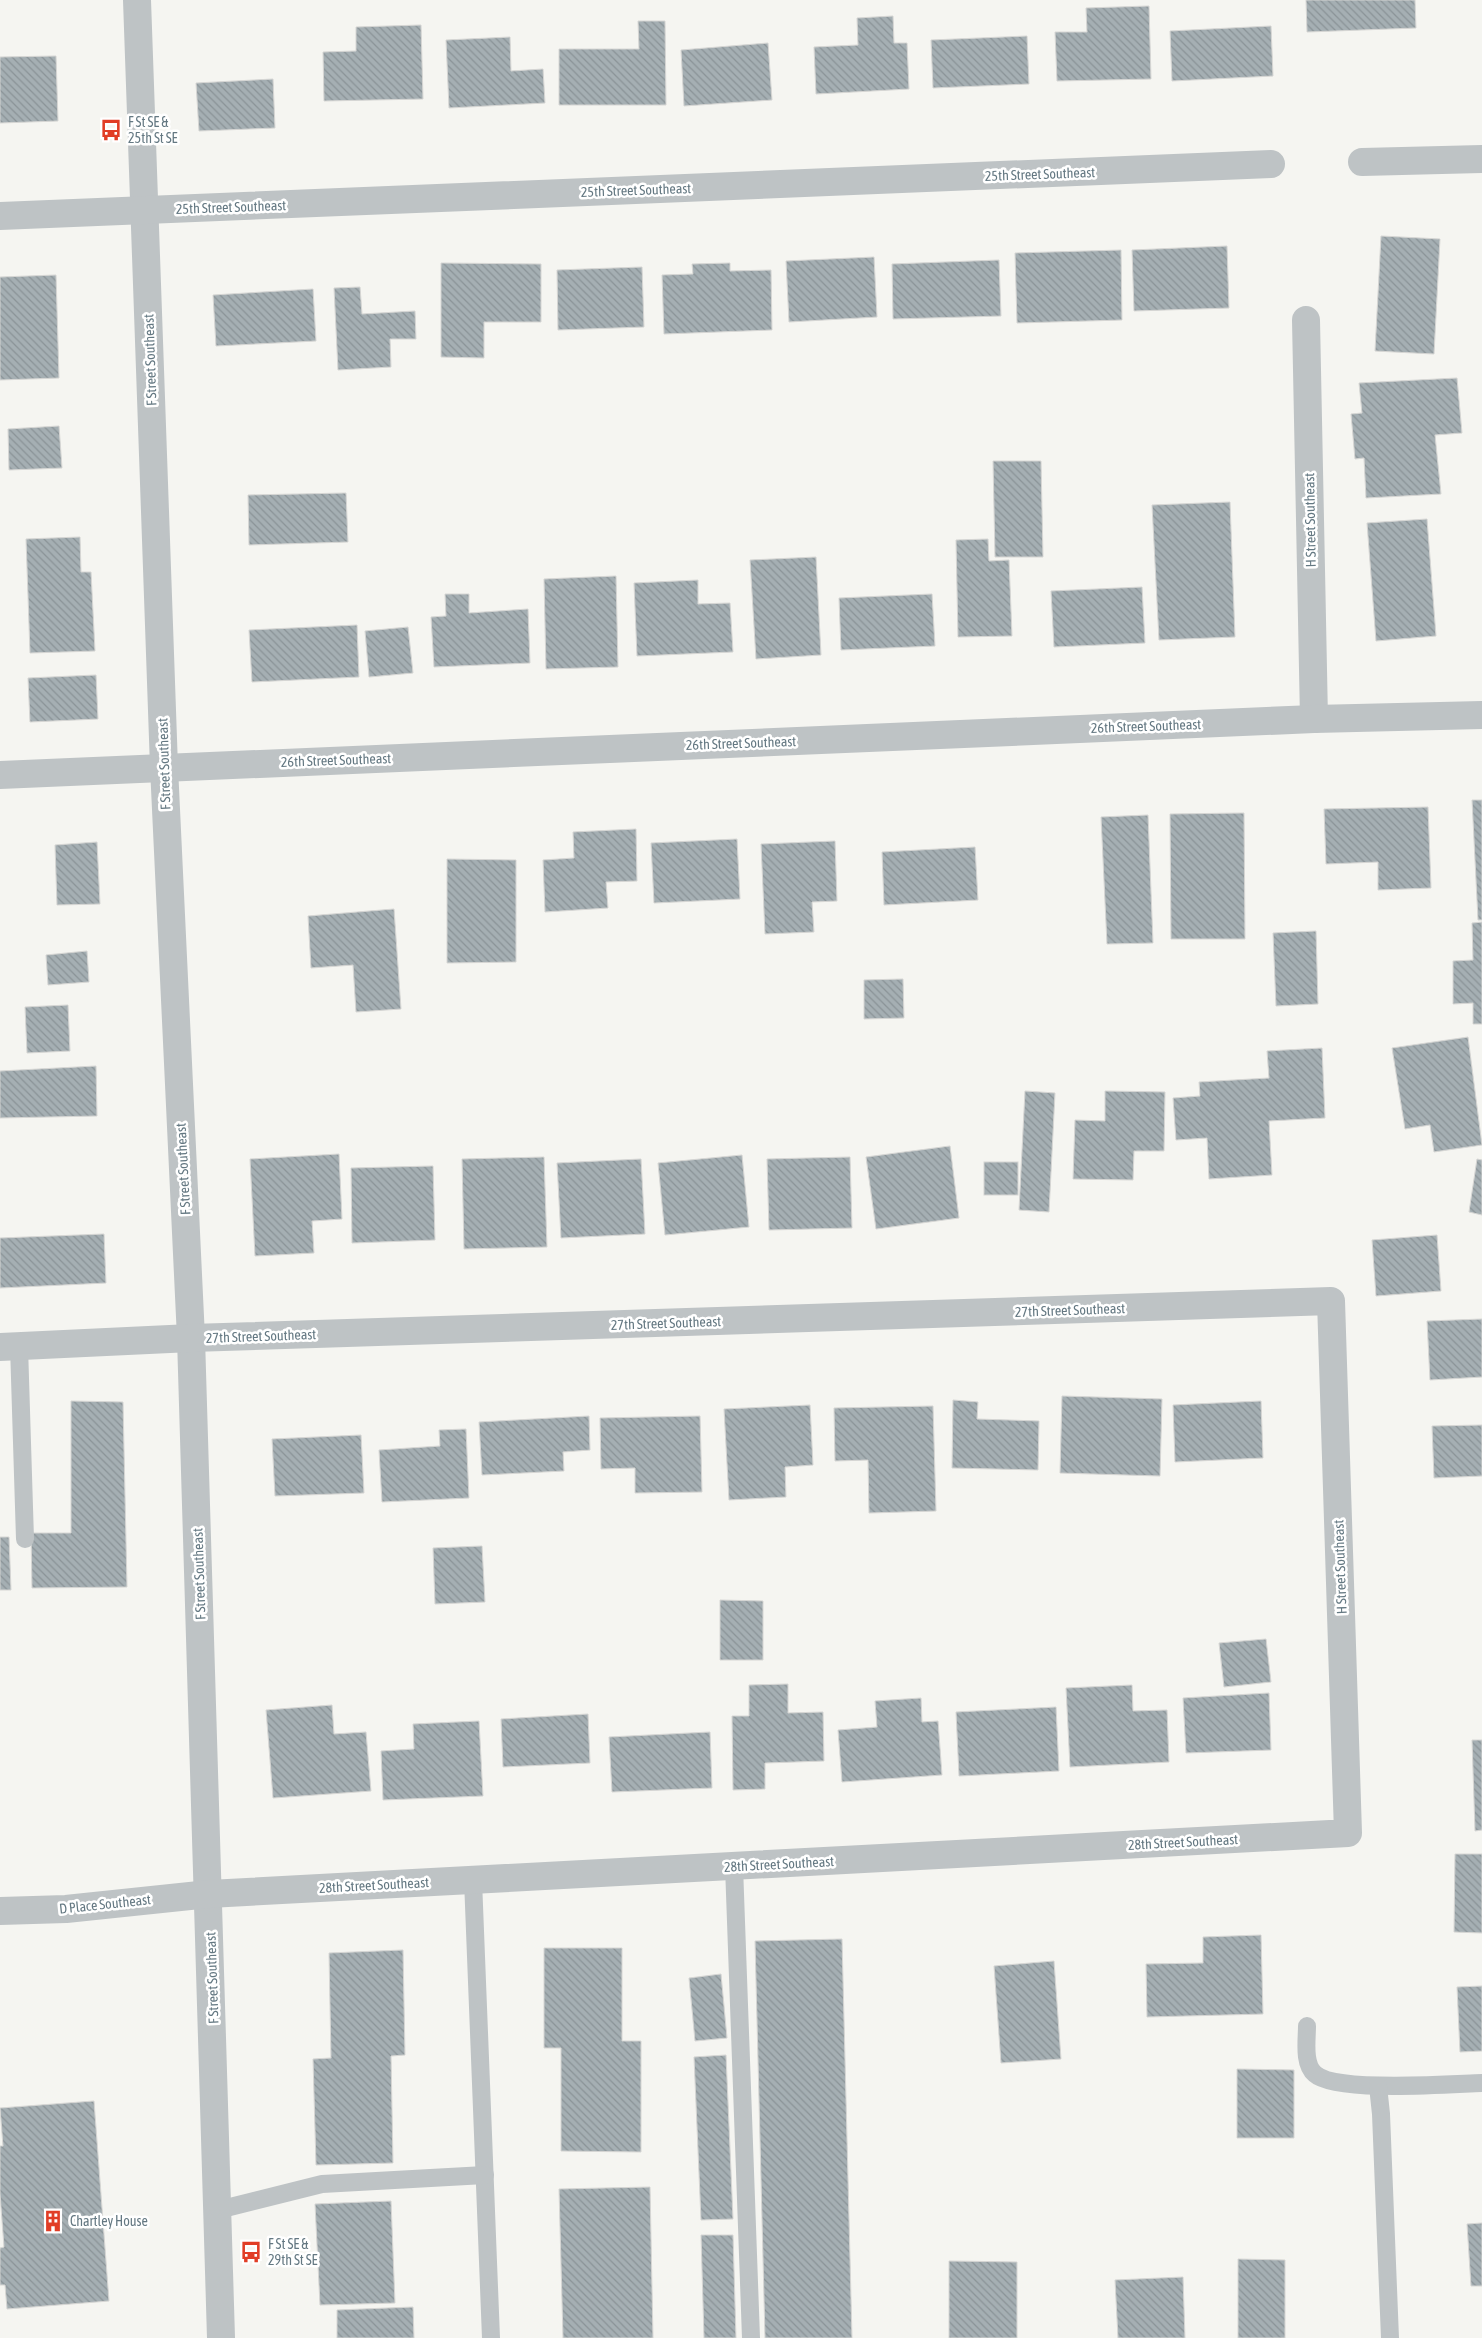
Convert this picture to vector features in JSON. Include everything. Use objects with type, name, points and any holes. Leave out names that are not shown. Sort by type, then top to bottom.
[{"type":"street","name":"F Street Southeast","points":[[137,0],[164,767],[191,1338],[221,2338]]},
{"type":"street","points":[[1362,162],[1482,158]]},
{"type":"street","name":"25th Street Southeast","points":[[0,216],[1271,164]]},
{"type":"street","name":"H Street Southeast","points":[[1306,320],[1314,719]]},
{"type":"street","name":"26th Street Southeast","points":[[0,775],[1314,719],[1482,715]]},
{"type":"street","name":"H Street Southeast","points":[[1331,1301],[1348,1833]]},
{"type":"street","name":"27th Street Southeast","points":[[10,1347],[191,1338],[1331,1301]]},
{"type":"street","name":"28th Street Southeast","points":[[209,1894],[1348,1833]]},
{"type":"street","name":"D Place Southeast","points":[[0,1911],[66,1909],[209,1894]]},
{"type":"lane","points":[[10,1347],[25,1540]]},
{"type":"lane","points":[[734,1866],[750,2338]]},
{"type":"lane","points":[[473,1880],[491,2338]]},
{"type":"lane","points":[[1307,2026],[1308,2062],[1315,2074],[1330,2081],[1378,2086],[1482,2083]]},
{"type":"lane","points":[[1378,2086],[1381,2114],[1390,2338]]},
{"type":"lane","points":[[218,2210],[322,2184],[484,2175]]},
{"type":"building","points":[[1306,0],[1415,0],[1416,28],[1307,32]]},
{"type":"building","points":[[1149,6],[1151,79],[1057,81],[1055,32],[1087,32],[1086,8]]},
{"type":"building","points":[[893,16],[894,43],[907,43],[909,89],[816,94],[814,47],[858,45],[857,18]]},
{"type":"building","points":[[638,21],[665,21],[666,105],[559,105],[559,49],[639,49]]},
{"type":"building","points":[[421,25],[423,99],[324,101],[323,52],[356,51],[356,27]]},
{"type":"building","points":[[1271,26],[1273,76],[1172,81],[1170,31]]},
{"type":"building","points":[[1027,36],[1029,84],[933,88],[931,40]]},
{"type":"building","points":[[510,37],[511,71],[543,69],[545,103],[449,108],[446,40]]},
{"type":"building","points":[[768,43],[772,100],[684,106],[681,50]]},
{"type":"building","points":[[56,56],[58,121],[0,123],[0,57]]},
{"type":"building","points":[[273,79],[275,128],[199,131],[196,83]]},
{"type":"building","points":[[1381,236],[1440,239],[1434,354],[1375,351]]},
{"type":"building","points":[[1227,246],[1229,308],[1134,311],[1132,250]]},
{"type":"building","points":[[1121,250],[1122,320],[1017,323],[1015,253]]},
{"type":"building","points":[[874,257],[877,317],[789,322],[786,261]]},
{"type":"building","points":[[999,260],[1001,316],[893,319],[892,264]]},
{"type":"building","points":[[441,263],[541,264],[541,322],[484,322],[484,358],[441,357]]},
{"type":"building","points":[[730,263],[730,271],[771,270],[772,330],[664,334],[662,275],[693,274],[692,264]]},
{"type":"building","points":[[642,267],[644,327],[558,330],[557,270]]},
{"type":"building","points":[[56,275],[59,378],[0,380],[0,277]]},
{"type":"building","points":[[360,287],[362,314],[415,311],[416,339],[390,339],[391,367],[338,370],[334,288]]},
{"type":"building","points":[[313,289],[316,341],[216,346],[213,295]]},
{"type":"building","points":[[1457,378],[1462,433],[1435,435],[1441,494],[1366,498],[1364,458],[1355,459],[1351,414],[1362,413],[1359,383]]},
{"type":"building","points":[[59,426],[62,468],[9,470],[8,429]]},
{"type":"building","points":[[993,461],[1041,461],[1043,557],[995,557]]},
{"type":"building","points":[[346,493],[348,542],[249,545],[248,495]]},
{"type":"building","points":[[1230,502],[1235,637],[1159,640],[1152,505]]},
{"type":"building","points":[[1427,519],[1436,636],[1376,641],[1367,523]]},
{"type":"building","points":[[80,537],[81,572],[91,572],[95,651],[30,653],[26,539]]},
{"type":"building","points":[[988,539],[989,561],[1009,560],[1012,636],[958,637],[956,540]]},
{"type":"building","points":[[816,557],[821,655],[756,659],[750,560]]},
{"type":"building","points":[[616,576],[618,667],[546,669],[544,579]]},
{"type":"building","points":[[698,580],[698,604],[730,603],[733,652],[637,656],[634,583]]},
{"type":"building","points":[[1142,587],[1145,643],[1054,647],[1051,591]]},
{"type":"building","points":[[445,594],[469,594],[469,613],[528,609],[530,663],[434,667],[431,617],[446,616]]},
{"type":"building","points":[[932,594],[935,646],[841,650],[839,598]]},
{"type":"building","points":[[357,625],[359,677],[252,682],[249,630]]},
{"type":"building","points":[[408,627],[413,673],[369,677],[365,631]]},
{"type":"building","points":[[96,675],[98,719],[30,722],[28,678]]},
{"type":"building","points":[[1472,800],[1482,800],[1482,920],[1478,920]]},
{"type":"building","points":[[1428,807],[1431,888],[1378,890],[1378,862],[1326,864],[1324,809]]},
{"type":"building","points":[[1244,813],[1245,939],[1171,939],[1170,814]]},
{"type":"building","points":[[1148,815],[1153,943],[1107,944],[1101,817]]},
{"type":"building","points":[[636,829],[637,881],[606,882],[608,908],[545,912],[543,860],[574,858],[573,832]]},
{"type":"building","points":[[737,839],[740,899],[654,903],[651,843]]},
{"type":"building","points":[[835,841],[837,901],[812,902],[814,932],[765,934],[761,844]]},
{"type":"building","points":[[97,842],[100,904],[57,905],[55,845]]},
{"type":"building","points":[[975,847],[978,900],[884,905],[882,852]]},
{"type":"building","points":[[447,859],[516,860],[516,962],[447,963]]},
{"type":"building","points":[[394,909],[401,1009],[356,1012],[353,965],[311,968],[308,916]]},
{"type":"building","points":[[1482,922],[1482,1024],[1473,1024],[1473,1003],[1453,1004],[1453,961],[1473,960],[1472,923]]},
{"type":"building","points":[[1316,931],[1318,1004],[1276,1006],[1273,933]]},
{"type":"building","points":[[87,951],[89,982],[48,985],[46,955]]},
{"type":"building","points":[[903,979],[904,1018],[864,1019],[864,980]]},
{"type":"building","points":[[68,1005],[70,1051],[27,1053],[25,1007]]},
{"type":"building","points":[[1468,1037],[1482,1145],[1434,1152],[1430,1125],[1405,1129],[1392,1048]]},
{"type":"building","points":[[1322,1048],[1325,1118],[1269,1121],[1272,1175],[1209,1179],[1207,1138],[1176,1140],[1173,1098],[1200,1096],[1199,1082],[1269,1078],[1267,1051]]},
{"type":"building","points":[[96,1066],[97,1116],[0,1118],[0,1071]]},
{"type":"building","points":[[1025,1091],[1055,1093],[1049,1212],[1019,1210]]},
{"type":"building","points":[[1105,1091],[1165,1092],[1164,1151],[1134,1151],[1133,1180],[1073,1179],[1075,1120],[1105,1121]]},
{"type":"building","points":[[950,1146],[959,1218],[876,1229],[866,1157]]},
{"type":"building","points":[[339,1154],[342,1219],[312,1221],[314,1253],[255,1256],[250,1159]]},
{"type":"building","points":[[742,1155],[749,1227],[665,1235],[658,1163]]},
{"type":"building","points":[[544,1157],[547,1247],[464,1249],[462,1159]]},
{"type":"building","points":[[850,1157],[852,1228],[769,1230],[767,1159]]},
{"type":"building","points":[[641,1159],[645,1234],[561,1238],[557,1163]]},
{"type":"building","points":[[1477,1159],[1482,1160],[1482,1215],[1469,1212]]},
{"type":"building","points":[[984,1162],[1018,1162],[1018,1195],[984,1195]]},
{"type":"building","points":[[433,1166],[435,1240],[352,1243],[351,1168]]},
{"type":"building","points":[[104,1234],[106,1283],[0,1288],[0,1238]]},
{"type":"building","points":[[1437,1235],[1441,1291],[1376,1296],[1372,1240]]},
{"type":"building","points":[[1482,1319],[1482,1377],[1430,1380],[1427,1321]]},
{"type":"building","points":[[1062,1396],[1162,1399],[1160,1476],[1060,1473]]},
{"type":"building","points":[[953,1400],[978,1402],[977,1419],[1039,1421],[1038,1470],[952,1468]]},
{"type":"building","points":[[71,1401],[123,1402],[127,1587],[32,1588],[31,1533],[71,1533]]},
{"type":"building","points":[[1261,1401],[1263,1458],[1175,1462],[1173,1405]]},
{"type":"building","points":[[810,1405],[813,1465],[785,1467],[786,1497],[729,1500],[724,1409]]},
{"type":"building","points":[[933,1406],[936,1511],[869,1513],[868,1460],[835,1461],[834,1408]]},
{"type":"building","points":[[589,1416],[590,1450],[563,1452],[564,1471],[482,1475],[479,1422]]},
{"type":"building","points":[[700,1416],[702,1492],[635,1493],[635,1468],[601,1469],[600,1418]]},
{"type":"building","points":[[1482,1425],[1482,1476],[1434,1478],[1432,1426]]},
{"type":"building","points":[[466,1429],[469,1498],[382,1502],[379,1450],[440,1446],[439,1430]]},
{"type":"building","points":[[361,1435],[364,1493],[275,1496],[272,1439]]},
{"type":"building","points":[[0,1537],[9,1537],[11,1590],[0,1590]]},
{"type":"building","points":[[482,1546],[485,1602],[435,1604],[433,1548]]},
{"type":"building","points":[[720,1600],[763,1601],[763,1660],[720,1660]]},
{"type":"building","points":[[1266,1639],[1271,1682],[1224,1687],[1219,1643]]},
{"type":"building","points":[[788,1684],[788,1713],[823,1712],[824,1761],[765,1763],[765,1789],[733,1790],[732,1716],[749,1716],[749,1685]]},
{"type":"building","points":[[1132,1685],[1133,1711],[1167,1710],[1169,1762],[1070,1767],[1066,1688]]},
{"type":"building","points":[[1269,1693],[1271,1750],[1186,1753],[1183,1698]]},
{"type":"building","points":[[921,1698],[922,1722],[938,1721],[942,1775],[842,1782],[838,1730],[877,1727],[875,1701]]},
{"type":"building","points":[[332,1705],[334,1734],[366,1732],[371,1791],[273,1798],[266,1710]]},
{"type":"building","points":[[1056,1707],[1059,1771],[959,1776],[956,1712]]},
{"type":"building","points":[[588,1714],[590,1763],[503,1767],[501,1719]]},
{"type":"building","points":[[479,1721],[483,1796],[383,1800],[381,1751],[414,1749],[413,1724]]},
{"type":"building","points":[[710,1732],[712,1788],[612,1792],[609,1737]]},
{"type":"building","points":[[1472,1740],[1482,1740],[1482,1830],[1475,1831]]},
{"type":"building","points":[[1455,1854],[1482,1854],[1482,1933],[1454,1932]]},
{"type":"building","points":[[1261,1935],[1263,2014],[1147,2017],[1146,1964],[1203,1963],[1203,1937]]},
{"type":"building","points":[[842,1939],[852,2338],[765,2338],[755,1941]]},
{"type":"building","points":[[544,1948],[622,1948],[622,2041],[641,2041],[641,2152],[561,2151],[561,2048],[544,2048]]},
{"type":"building","points":[[403,1950],[405,2055],[391,2056],[393,2163],[316,2165],[313,2059],[331,2058],[329,1953]]},
{"type":"building","points":[[1054,1961],[1061,2059],[1001,2063],[994,1966]]},
{"type":"building","points":[[721,1974],[727,2038],[695,2041],[689,1978]]},
{"type":"building","points":[[1482,1986],[1482,2051],[1460,2052],[1457,1987]]},
{"type":"building","points":[[726,2055],[733,2219],[701,2220],[694,2057]]},
{"type":"building","points":[[1237,2069],[1294,2070],[1294,2138],[1237,2138]]},
{"type":"building","name":"Chartley House","points":[[94,2101],[109,2301],[7,2309],[5,2285],[0,2285],[0,2248],[4,2247],[0,2194],[0,2146],[3,2146],[0,2108]]},
{"type":"building","points":[[650,2187],[653,2338],[563,2338],[559,2189]]},
{"type":"building","points":[[391,2201],[395,2303],[320,2305],[315,2204]]},
{"type":"building","points":[[1482,2223],[1482,2286],[1471,2286],[1467,2224]]},
{"type":"building","points":[[701,2235],[733,2235],[736,2338],[704,2338]]},
{"type":"building","points":[[1238,2259],[1285,2260],[1285,2338],[1238,2338]]},
{"type":"building","points":[[949,2261],[1017,2262],[1017,2338],[949,2338]]},
{"type":"building","points":[[1183,2277],[1185,2338],[1118,2338],[1115,2280]]},
{"type":"building","points":[[413,2307],[414,2338],[337,2338],[337,2310]]},
{"type":"place","name":"F St SE & 25th St SE","points":[[111,130]]},
{"type":"place","name":"Chartley House","points":[[53,2221]]},
{"type":"place","name":"F St SE & 29th St SE","points":[[251,2252]]}]
